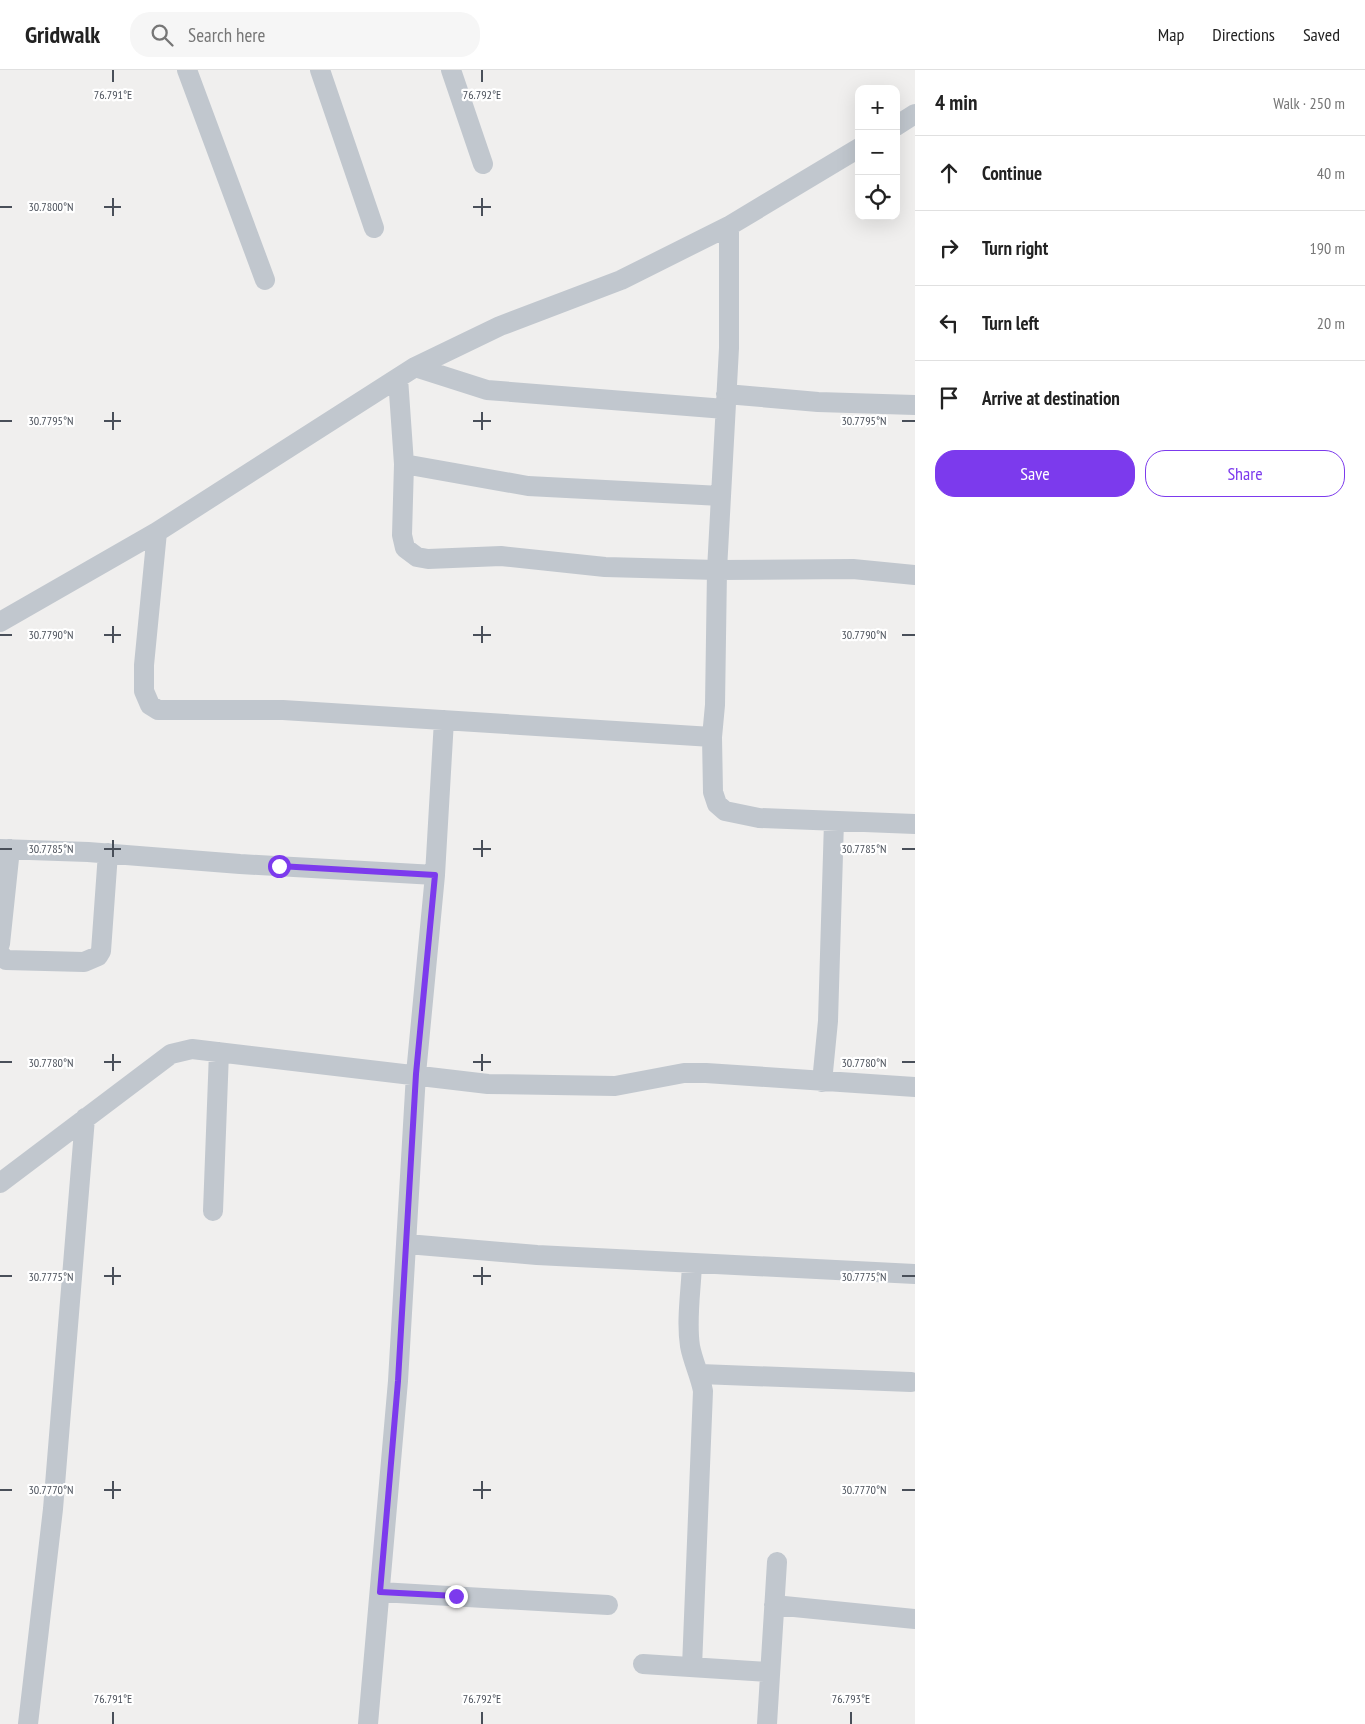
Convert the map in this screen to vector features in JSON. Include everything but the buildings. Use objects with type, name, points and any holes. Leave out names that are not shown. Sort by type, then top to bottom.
[{"type":"street","points":[[187,70],[265,280]]},
{"type":"street","points":[[320,70],[374,228]]},
{"type":"street","points":[[452,70],[483,164]]},
{"type":"street","points":[[900,123],[915,114]]},
{"type":"street","points":[[0,622],[157,532],[415,367],[500,326],[621,280],[729,226],[855,150]]},
{"type":"street","points":[[729,226],[726,402],[717,570],[715,705],[712,737],[713,792],[717,804],[725,811],[759,818],[915,824]]},
{"type":"street","points":[[415,367],[488,390],[726,402],[915,405]]},
{"type":"street","points":[[398,378],[404,464],[402,535],[405,548],[417,557],[428,559],[501,556],[605,567],[717,570],[844,569],[915,575]]},
{"type":"street","points":[[404,464],[528,486],[721,496]]},
{"type":"street","points":[[157,532],[144,665],[144,691],[150,705],[158,710],[282,710],[712,737]]},
{"type":"street","points":[[368,1724],[398,1381],[416,1074],[435,875],[444,720]]},
{"type":"street","points":[[822,1082],[828,1021],[834,821]]},
{"type":"street","points":[[0,944],[5,849],[108,853],[240,864],[435,875]]},
{"type":"street","points":[[0,954],[6,960],[84,962],[98,956],[101,951],[108,853]]},
{"type":"street","points":[[0,1183],[171,1054],[192,1049],[488,1084],[615,1086],[684,1074],[706,1073],[915,1087]]},
{"type":"street","points":[[214,1211],[219,1052]]},
{"type":"street","points":[[28,1724],[53,1509],[85,1118]]},
{"type":"street","points":[[407,1244],[537,1255],[915,1274]]},
{"type":"street","points":[[692,1264],[690,1348],[700,1374],[703,1391],[692,1667]]},
{"type":"street","points":[[700,1374],[911,1382]]},
{"type":"street","points":[[767,1724],[777,1562]]},
{"type":"street","points":[[380,1592],[608,1605]]},
{"type":"street","points":[[774,1605],[915,1619]]},
{"type":"street","points":[[643,1664],[769,1672]]},
{"type":"route","points":[[279,866],[435,875],[416,1074],[398,1381],[380,1592],[456,1596]]}]
